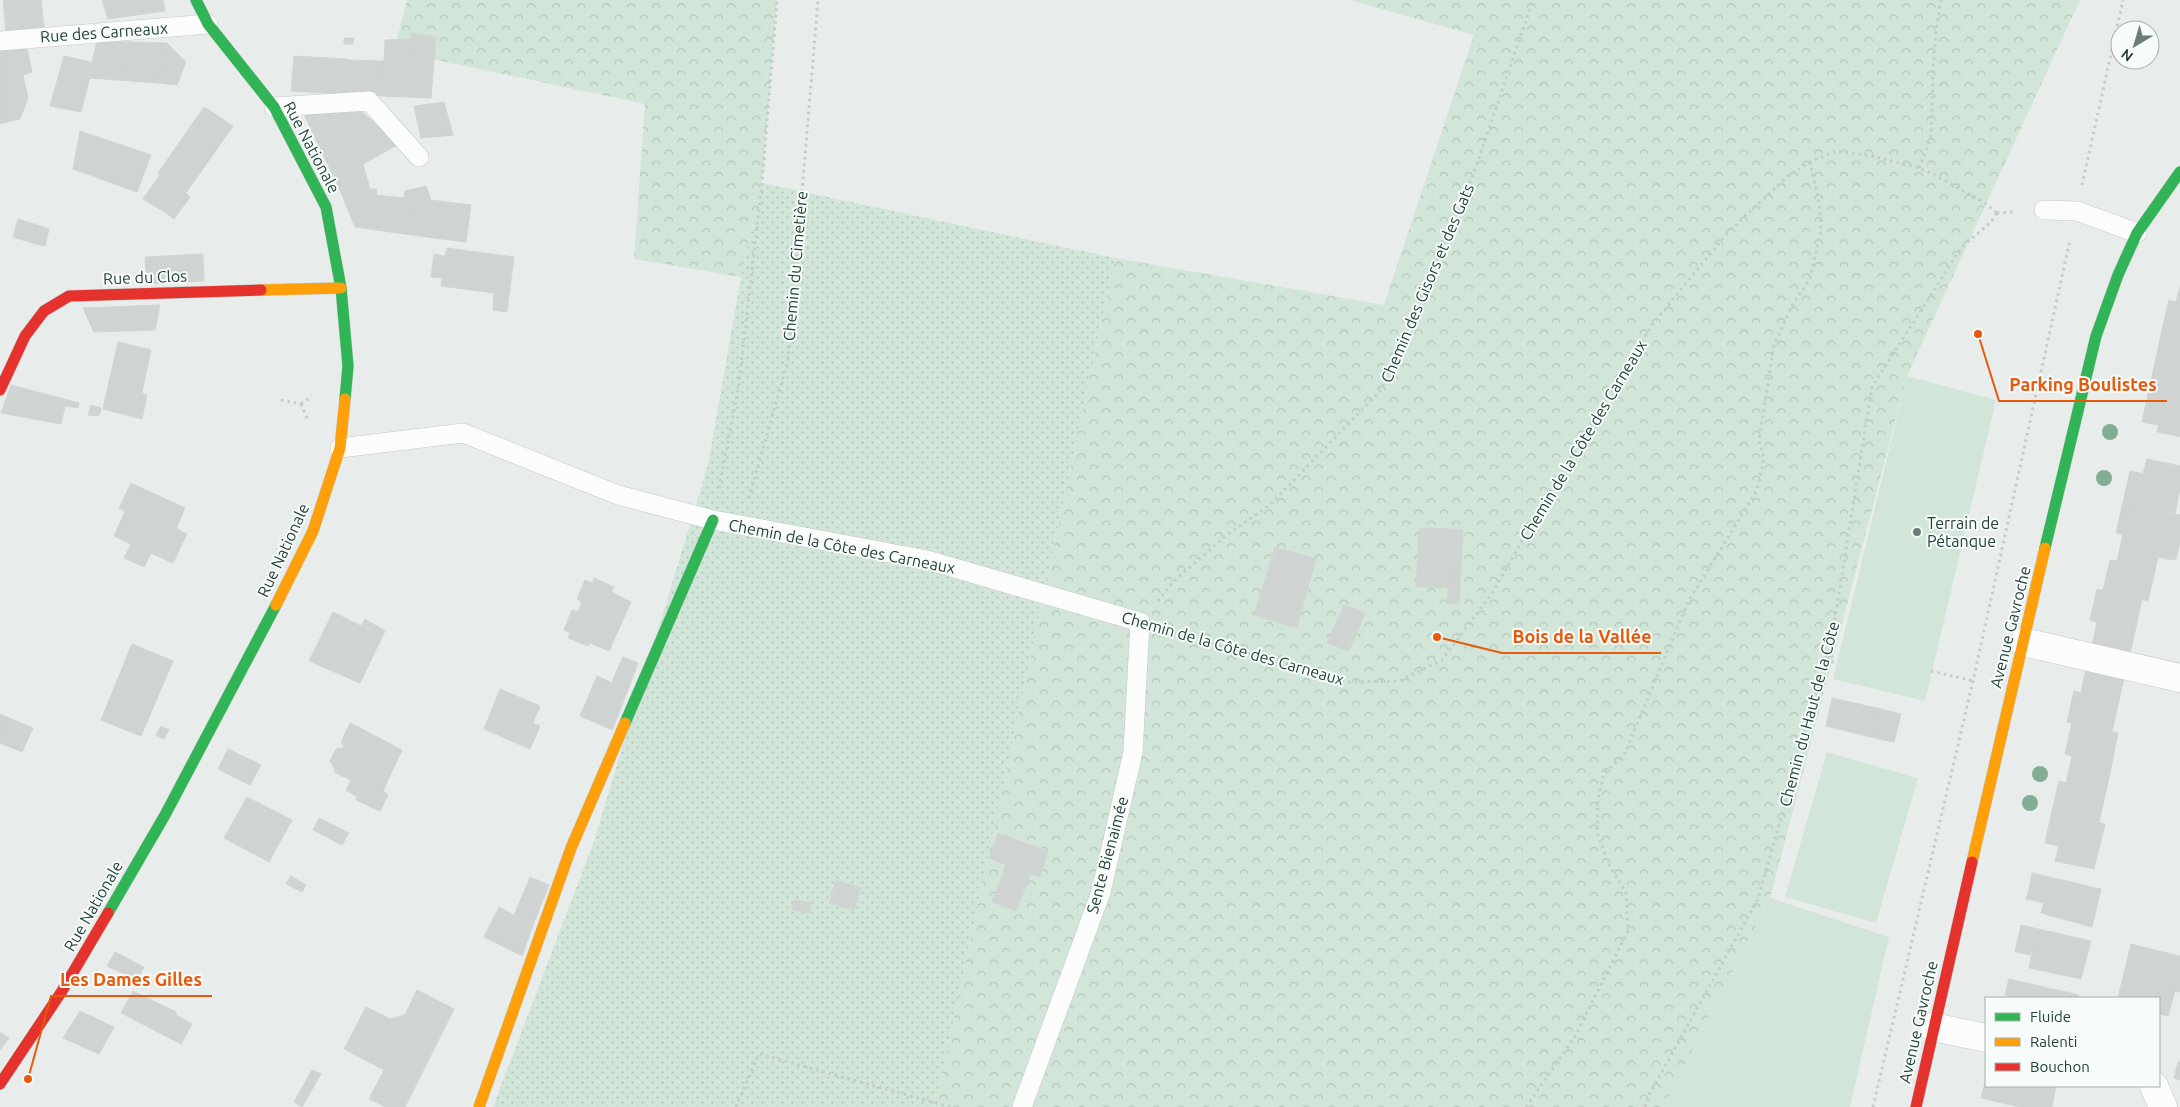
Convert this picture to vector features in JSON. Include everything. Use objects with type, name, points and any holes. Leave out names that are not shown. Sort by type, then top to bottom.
[{"type":"street","name":"Rue Nationale","points":[[0,1084],[62,991],[170,806],[257,643],[313,531],[340,448],[348,366],[341,288],[326,207],[274,107],[208,24],[196,0]]},
{"type":"street","name":"Avenue Gavroche","points":[[1916,1107],[2096,336],[2118,275],[2137,233],[2180,172]]},
{"type":"street","name":"Rue du Clos","points":[[0,390],[25,336],[44,312],[69,296],[341,288]]},
{"type":"street","points":[[479,1107],[571,848],[713,520]]},
{"type":"street","points":[[2024,642],[2180,678]]},
{"type":"street","points":[[1934,1027],[1985,1038]]},
{"type":"street","points":[[2154,1087],[2163,1107]]},
{"type":"lane","name":"Rue des Carneaux","points":[[0,41],[208,24]]},
{"type":"lane","points":[[274,107],[369,101],[419,157]]},
{"type":"lane","points":[[2044,210],[2077,211],[2137,233]]},
{"type":"lane","name":"Chemin de la Côte des Carneaux","points":[[340,448],[463,432],[618,495],[741,526],[926,560],[1140,622]]},
{"type":"lane","name":"Sente Bienaimée","points":[[1022,1107],[1101,892],[1133,752],[1140,622]]},
{"type":"path","points":[[713,520],[738,390],[762,183],[777,0]]},
{"type":"path","name":"Chemin du Cimetière","points":[[741,526],[788,360],[818,0]]},
{"type":"path","name":"Chemin des Gisors et des Gats","points":[[1140,622],[1174,581],[1227,535],[1271,504],[1382,390],[1473,175],[1532,0]]},
{"type":"path","points":[[1919,168],[1931,138],[1933,70],[1936,29],[1941,0]]},
{"type":"path","points":[[1873,1107],[1974,681],[2123,0]]},
{"type":"path","name":"Chemin de la Côte des Carneaux","points":[[1140,622],[1350,682],[1399,681],[1442,660],[1493,592],[1541,507],[1652,325],[1729,231],[1788,176],[1810,162],[1836,151],[1872,156],[1936,174],[1977,198],[1997,213]]},
{"type":"path","points":[[1526,1107],[1574,1038],[1628,931],[1626,893],[1608,863],[1597,832],[1598,799],[1604,774],[1624,753],[1688,602],[1757,490],[1764,458],[1760,440],[1774,345],[1792,306],[1810,278],[1821,230],[1819,202],[1810,162]]},
{"type":"path","name":"Chemin du Haut de la Côte","points":[[1645,1107],[1649,1095],[1758,899],[1832,637],[1872,387],[1962,248],[1991,222],[1997,213]]},
{"type":"path","points":[[281,400],[301,404]]},
{"type":"path","points":[[1825,660],[1836,663]]},
{"type":"path","points":[[1931,671],[1974,681]]},
{"type":"path","points":[[736,1107],[759,1054],[950,1107]]},
{"type":"green space","points":[[407,0],[777,0],[762,183],[741,277],[634,259],[645,104],[394,51]]},
{"type":"green space","points":[[1349,0],[2080,0],[1907,376],[1770,898],[1664,1107],[935,1107],[1115,258],[1384,305],[1474,35]]},
{"type":"green space","points":[[762,183],[1115,258],[935,1107],[493,1107],[594,841],[708,465],[741,277]]},
{"type":"green space","name":"Terrain de Pétanque","points":[[1907,376],[1996,400],[1925,701],[1833,679]]},
{"type":"green space","points":[[1827,752],[1918,778],[1876,923],[1785,897]]},
{"type":"green space","points":[[1770,898],[1889,937],[1850,1107],[1664,1107]]},
{"type":"building","points":[[3,0],[41,0],[44,27],[6,32]]},
{"type":"building","points":[[102,0],[163,0],[165,11],[108,19]]},
{"type":"building","points":[[411,33],[436,37],[431,98],[382,96],[384,61],[407,62]]},
{"type":"building","points":[[344,38],[354,38],[353,44],[344,44]]},
{"type":"building","points":[[410,39],[407,62],[384,61],[385,40]]},
{"type":"building","points":[[97,42],[127,42],[118,80],[88,78]]},
{"type":"building","points":[[127,42],[167,43],[157,83],[118,80]]},
{"type":"building","points":[[167,43],[186,62],[177,85],[157,83]]},
{"type":"building","points":[[26,45],[32,72],[23,75],[28,98],[20,119],[0,124],[0,51]]},
{"type":"building","points":[[64,56],[91,62],[88,78],[90,77],[81,112],[50,106]]},
{"type":"building","points":[[294,56],[346,59],[344,94],[291,91]]},
{"type":"building","points":[[346,59],[349,60],[347,94],[344,94]]},
{"type":"building","points":[[349,60],[384,61],[382,96],[347,94]]},
{"type":"building","points":[[444,102],[453,135],[421,138],[414,106]]},
{"type":"building","points":[[204,107],[233,126],[186,193],[183,190],[166,213],[143,199],[160,175],[158,173]]},
{"type":"building","points":[[357,108],[375,123],[322,153],[303,112]]},
{"type":"building","points":[[375,123],[399,144],[363,164],[366,175],[335,179],[322,153]]},
{"type":"building","points":[[80,131],[151,155],[137,192],[73,169]]},
{"type":"building","points":[[366,175],[370,189],[369,195],[342,195],[335,179]]},
{"type":"building","points":[[426,186],[431,200],[416,204],[412,235],[355,227],[342,195],[369,195],[370,189],[376,189],[377,195],[404,198],[405,191]]},
{"type":"building","points":[[183,190],[190,197],[174,219],[166,213]]},
{"type":"building","points":[[431,200],[471,205],[466,242],[412,235],[416,204]]},
{"type":"building","points":[[18,219],[40,226],[36,244],[13,237]]},
{"type":"building","points":[[40,226],[49,229],[45,246],[36,244]]},
{"type":"building","points":[[447,248],[514,257],[507,312],[493,310],[494,293],[441,286],[442,278],[431,277],[434,254],[445,256]]},
{"type":"building","points":[[203,254],[204,281],[147,284],[145,257]]},
{"type":"building","points":[[2180,286],[2180,334],[2162,330],[2169,300],[2176,302]]},
{"type":"building","points":[[160,305],[155,330],[94,332],[83,308]]},
{"type":"building","points":[[2162,330],[2180,334],[2180,382],[2152,376]]},
{"type":"building","points":[[118,342],[151,350],[142,393],[147,395],[142,419],[103,409]]},
{"type":"building","points":[[2152,376],[2180,382],[2180,430],[2174,429],[2172,435],[2157,432],[2159,425],[2142,422]]},
{"type":"building","points":[[11,385],[79,403],[78,408],[65,406],[61,424],[1,413]]},
{"type":"building","points":[[91,405],[101,408],[99,416],[88,415]]},
{"type":"building","points":[[2174,429],[2180,430],[2180,437],[2172,435]]},
{"type":"building","points":[[2147,459],[2180,466],[2180,489],[2175,514],[2123,502],[2130,471],[2143,474]]},
{"type":"building","points":[[131,483],[185,508],[172,538],[182,544],[173,563],[151,553],[144,567],[124,558],[131,544],[114,536],[125,511],[119,508]]},
{"type":"building","points":[[2123,502],[2168,513],[2158,557],[2120,548],[2123,534],[2116,533]]},
{"type":"building","points":[[2168,513],[2180,515],[2180,542],[2176,559],[2173,560],[2158,557]]},
{"type":"building","points":[[176,528],[187,534],[182,544],[172,538]]},
{"type":"building","points":[[1419,528],[1451,529],[1449,588],[1416,587]]},
{"type":"building","points":[[1451,529],[1463,530],[1459,604],[1447,604]]},
{"type":"building","points":[[1275,547],[1316,559],[1297,628],[1254,615]]},
{"type":"building","points":[[2120,548],[2158,557],[2148,601],[2103,591],[2110,560],[2117,561]]},
{"type":"building","points":[[594,578],[614,587],[611,592],[631,602],[609,651],[590,643],[588,646],[568,638],[570,633],[564,630],[572,610],[578,612],[582,602],[577,599],[585,580],[592,583]]},
{"type":"building","points":[[2097,589],[2142,599],[2132,645],[2094,637],[2097,622],[2090,620]]},
{"type":"building","points":[[1344,605],[1365,613],[1349,651],[1327,643]]},
{"type":"building","points":[[333,612],[361,626],[365,619],[385,631],[360,683],[309,661]]},
{"type":"building","points":[[2094,637],[2132,645],[2130,653],[2092,644]]},
{"type":"building","points":[[132,644],[173,661],[141,736],[101,720]]},
{"type":"building","points":[[623,657],[638,663],[628,690],[612,682]]},
{"type":"building","points":[[2086,670],[2124,679],[2122,687],[2084,678]]},
{"type":"building","points":[[597,676],[628,690],[612,730],[580,716]]},
{"type":"building","points":[[2084,678],[2122,687],[2112,732],[2067,722],[2074,691],[2081,693]]},
{"type":"building","points":[[500,689],[540,706],[523,746],[484,729]]},
{"type":"building","points":[[1832,698],[1881,709],[1875,738],[1826,726]]},
{"type":"building","points":[[1881,709],[1901,714],[1894,742],[1875,738]]},
{"type":"building","points":[[0,714],[33,728],[22,752],[0,743]]},
{"type":"building","points":[[350,723],[360,728],[346,749],[341,742]]},
{"type":"building","points":[[533,723],[540,726],[530,749],[523,746]]},
{"type":"building","points":[[2072,723],[2118,733],[2109,778],[2069,769],[2072,756],[2065,754]]},
{"type":"building","points":[[161,726],[169,730],[164,739],[156,735]]},
{"type":"building","points":[[360,728],[402,750],[383,791],[388,795],[380,811],[356,800],[363,786],[334,772],[335,769],[330,761],[336,749],[349,747]]},
{"type":"building","points":[[228,749],[261,765],[250,785],[218,769]]},
{"type":"building","points":[[2069,769],[2109,778],[2099,822],[2052,811],[2059,781],[2066,783]]},
{"type":"building","points":[[351,780],[363,786],[357,797],[346,790]]},
{"type":"building","points":[[247,797],[292,820],[269,862],[224,838]]},
{"type":"building","points":[[2052,811],[2105,824],[2094,869],[2055,861],[2059,846],[2045,843]]},
{"type":"building","points":[[319,818],[349,833],[342,845],[313,830]]},
{"type":"building","points":[[998,833],[1048,851],[1040,877],[1031,874],[1016,911],[992,902],[1006,865],[989,858]]},
{"type":"building","points":[[2032,873],[2101,889],[2092,927],[2041,913],[2046,895],[2029,890]]},
{"type":"building","points":[[291,876],[306,885],[302,892],[286,884]]},
{"type":"building","points":[[530,877],[549,885],[543,900],[524,892]]},
{"type":"building","points":[[836,880],[861,888],[854,910],[829,903]]},
{"type":"building","points":[[2029,890],[2046,895],[2044,903],[2026,899]]},
{"type":"building","points":[[524,892],[543,900],[533,925],[514,915]]},
{"type":"building","points":[[794,900],[811,903],[810,913],[792,910]]},
{"type":"building","points":[[499,907],[533,925],[522,956],[484,937]]},
{"type":"building","points":[[2021,925],[2091,941],[2081,979],[2029,968],[2033,948],[2017,943]]},
{"type":"building","points":[[2017,943],[2033,948],[2030,955],[2015,952]]},
{"type":"building","points":[[2131,944],[2180,956],[2180,992],[2175,991],[2168,1016],[2160,1014],[2160,997],[2118,997]]},
{"type":"building","points":[[115,952],[144,967],[137,980],[107,966]]},
{"type":"building","points":[[2009,979],[2079,995],[2078,997],[2012,997],[2005,995]]},
{"type":"building","points":[[417,990],[454,1009],[405,1107],[386,1107],[369,1099],[384,1070],[344,1049],[366,1007],[390,1019],[405,1015]]},
{"type":"building","points":[[133,991],[176,1012],[176,1015],[192,1024],[181,1044],[121,1013]]},
{"type":"building","points":[[80,1011],[114,1027],[99,1054],[63,1038]]},
{"type":"building","points":[[0,1032],[9,1038],[0,1050]]},
{"type":"building","points":[[2178,1062],[2180,1062],[2180,1080],[2174,1078]]},
{"type":"building","points":[[312,1070],[321,1074],[302,1107],[294,1102]]},
{"type":"building","points":[[1985,1083],[1985,1087],[2056,1087],[2052,1107],[2019,1107],[1981,1098]]},
{"type":"traffic: fast","points":[[196,0],[208,24],[274,107],[326,207],[341,288],[348,366],[345,399]]},
{"type":"traffic: fast","points":[[2045,548],[2096,336],[2118,275],[2137,233],[2180,172]]},
{"type":"traffic: fast","points":[[625,723],[713,520]]},
{"type":"traffic: fast","points":[[108,913],[165,815],[276,605]]},
{"type":"traffic: slow","points":[[261,290],[341,288]]},
{"type":"traffic: slow","points":[[276,605],[313,531],[340,448],[345,399]]},
{"type":"traffic: slow","points":[[1972,862],[2045,548]]},
{"type":"traffic: slow","points":[[479,1107],[571,848],[625,723]]},
{"type":"traffic: jam","points":[[0,390],[25,336],[44,311],[69,296],[261,290]]},
{"type":"traffic: jam","points":[[1916,1107],[1972,862]]},
{"type":"traffic: jam","points":[[0,1084],[62,991],[108,913]]},
{"type":"place","name":"Parking Boulistes","points":[[1978,334]]},
{"type":"place","name":"Terrain de Pétanque","points":[[1917,532]]},
{"type":"place","name":"Bois de la Vallée","points":[[1437,637]]},
{"type":"place","name":"Les Dames Gilles","points":[[28,1079]]}]
